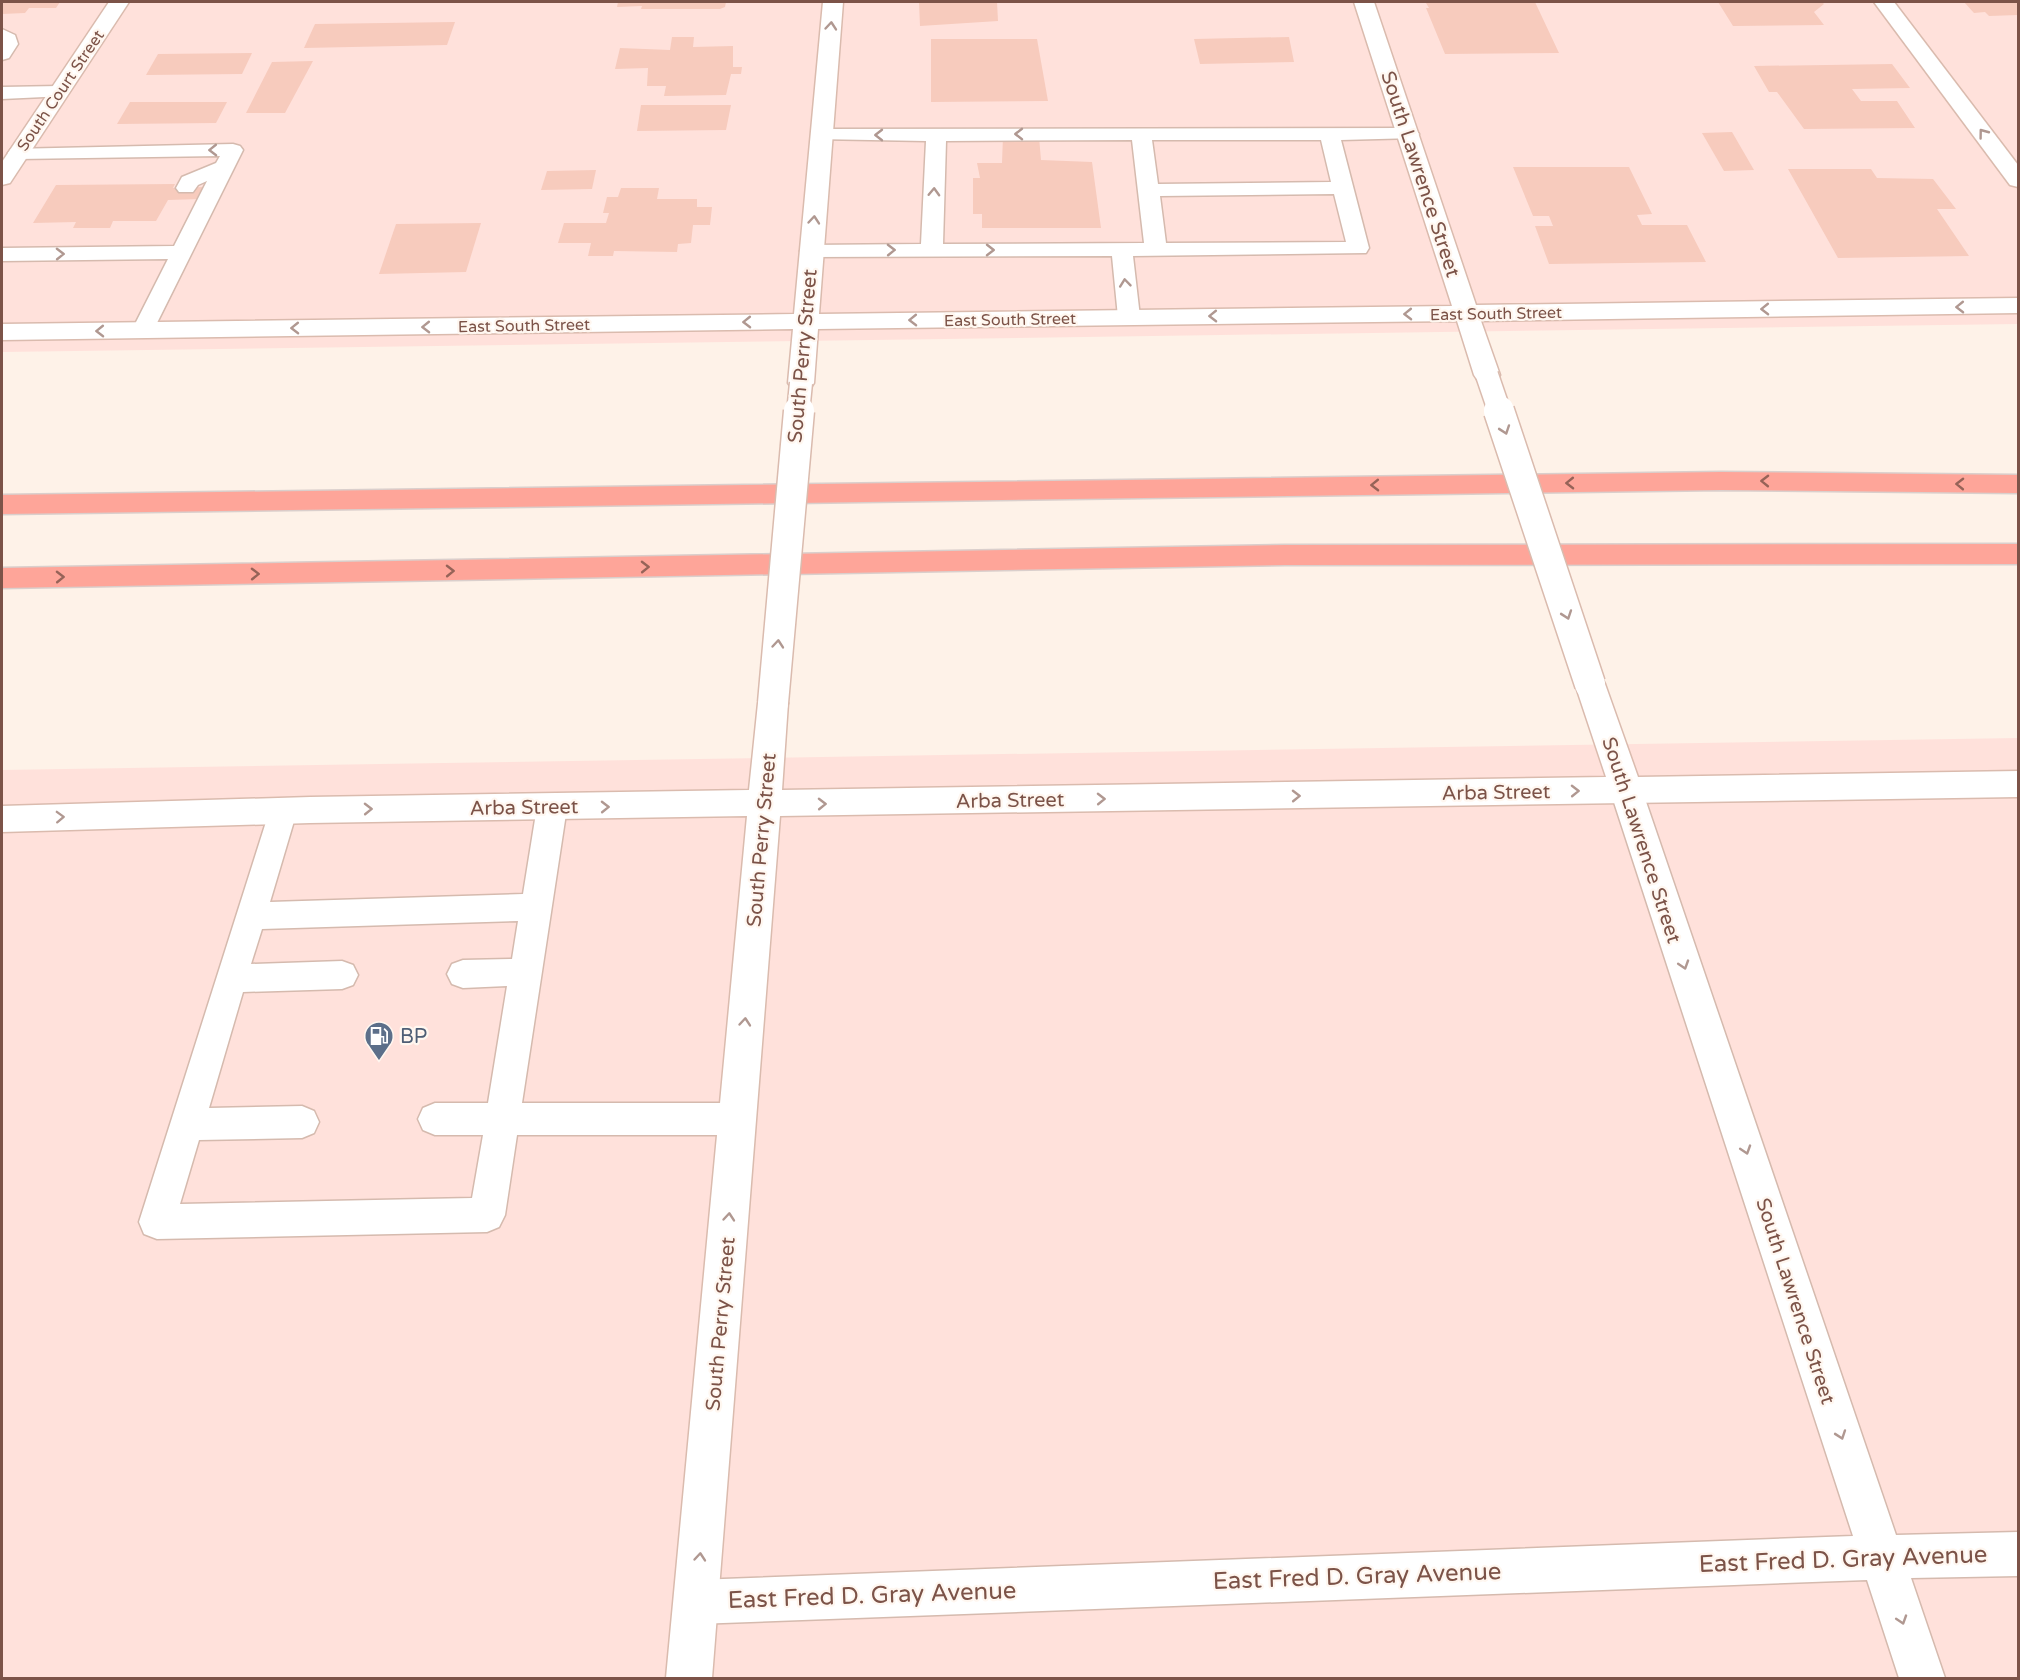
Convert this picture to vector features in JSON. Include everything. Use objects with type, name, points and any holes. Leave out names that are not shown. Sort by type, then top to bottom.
[{"type":"highway","points":[[2,505],[1721,481],[2019,484]]},
{"type":"highway","points":[[2,578],[1296,555],[2019,554]]},
{"type":"main road","name":"South Court Street","points":[[2,178],[119,2]]},
{"type":"main road","name":"South Perry Street","points":[[689,1678],[833,2]]},
{"type":"main road","name":"South Lawrence Street","points":[[1364,2],[1922,1678]]},
{"type":"main road","points":[[1884,2],[2019,180]]},
{"type":"main road","name":"East South Street","points":[[2,332],[2019,306]]},
{"type":"main road","name":"Arba Street","points":[[2,819],[282,811],[2019,784]]},
{"type":"main road","name":"East Fred D. Gray Avenue","points":[[696,1602],[1882,1557],[2019,1554]]},
{"type":"lane","points":[[2,35],[8,39],[9,44],[2,54]]},
{"type":"lane","points":[[2,93],[59,92]]},
{"type":"lane","points":[[811,251],[1358,248],[1329,134]]},
{"type":"lane","points":[[936,142],[1409,134]]},
{"type":"lane","points":[[822,135],[1003,148]]},
{"type":"lane","points":[[1040,148],[1142,140]]},
{"type":"lane","points":[[1142,140],[1156,249]]},
{"type":"lane","points":[[932,250],[936,142]]},
{"type":"lane","points":[[18,153],[232,150],[224,167],[184,206]]},
{"type":"lane","points":[[143,330],[182,252],[184,206],[189,181],[224,167]]},
{"type":"lane","points":[[1149,190],[1343,188]]},
{"type":"lane","points":[[1122,250],[1129,317]]},
{"type":"lane","points":[[2,255],[182,252]]},
{"type":"lane","points":[[282,811],[157,1222],[487,1215],[552,807]]},
{"type":"lane","points":[[250,916],[536,908]]},
{"type":"lane","points":[[463,974],[526,972]]},
{"type":"lane","points":[[231,978],[342,975]]},
{"type":"lane","points":[[435,1119],[737,1119]]},
{"type":"lane","points":[[187,1124],[302,1122]]},
{"type":"shaded area","points":[[2,2],[2018,2],[2018,324],[2,352]]},
{"type":"shaded area","points":[[2018,738],[2018,1678],[2,1678],[2,770]]},
{"type":"building","points":[[2,2],[60,2],[56,8],[29,8],[25,13],[2,14]]},
{"type":"building","points":[[618,2],[726,2],[725,7],[720,9],[641,9],[642,6],[617,7]]},
{"type":"building","points":[[919,2],[997,2],[998,21],[920,26]]},
{"type":"building","points":[[1535,2],[1559,53],[1445,54],[1426,8],[1429,8],[1426,3]]},
{"type":"building","points":[[1718,2],[1822,2],[1824,4],[1814,12],[1824,25],[1733,26]]},
{"type":"building","points":[[1964,2],[2018,2],[2018,15],[1989,16],[1985,12],[1974,13]]},
{"type":"building","points":[[455,22],[447,45],[304,48],[315,24]]},
{"type":"building","points":[[672,37],[694,37],[693,47],[733,46],[733,67],[742,67],[741,74],[731,74],[726,95],[664,96],[666,86],[647,86],[648,68],[615,69],[620,48],[670,50]]},
{"type":"building","points":[[1289,37],[1294,62],[1200,64],[1194,39]]},
{"type":"building","points":[[931,39],[1037,39],[1048,101],[931,102]]},
{"type":"building","points":[[252,53],[242,74],[146,75],[158,54]]},
{"type":"building","points":[[313,61],[285,113],[246,113],[272,62]]},
{"type":"building","points":[[1892,64],[1910,88],[1852,89],[1861,101],[1897,101],[1915,128],[1804,129],[1777,92],[1769,92],[1754,66]]},
{"type":"building","points":[[130,102],[227,102],[216,123],[117,124]]},
{"type":"building","points":[[641,105],[731,105],[726,130],[637,131]]},
{"type":"building","points":[[1732,132],[1754,170],[1724,171],[1702,133]]},
{"type":"building","points":[[1003,136],[1039,137],[1041,160],[1092,162],[1101,228],[982,228],[982,214],[973,214],[973,178],[980,178],[977,163],[1002,163]]},
{"type":"building","points":[[1513,167],[1629,167],[1652,214],[1637,215],[1642,225],[1687,225],[1706,262],[1549,264],[1535,226],[1553,226],[1549,216],[1533,216]]},
{"type":"building","points":[[1788,169],[1871,169],[1877,178],[1933,179],[1956,209],[1937,209],[1969,256],[1838,258]]},
{"type":"building","points":[[596,170],[592,189],[541,190],[547,171]]},
{"type":"building","points":[[175,184],[173,188],[205,187],[200,199],[168,200],[156,221],[113,221],[110,228],[73,228],[76,222],[33,223],[56,185]]},
{"type":"building","points":[[621,188],[659,188],[657,199],[697,199],[697,207],[712,207],[710,225],[693,225],[691,243],[678,244],[677,252],[614,251],[613,256],[588,256],[591,243],[558,243],[564,223],[606,223],[609,213],[603,213],[607,197],[618,197]]},
{"type":"building","points":[[481,223],[466,272],[379,274],[396,224]]},
{"type":"place","name":"BP","points":[[379,1062]]}]
